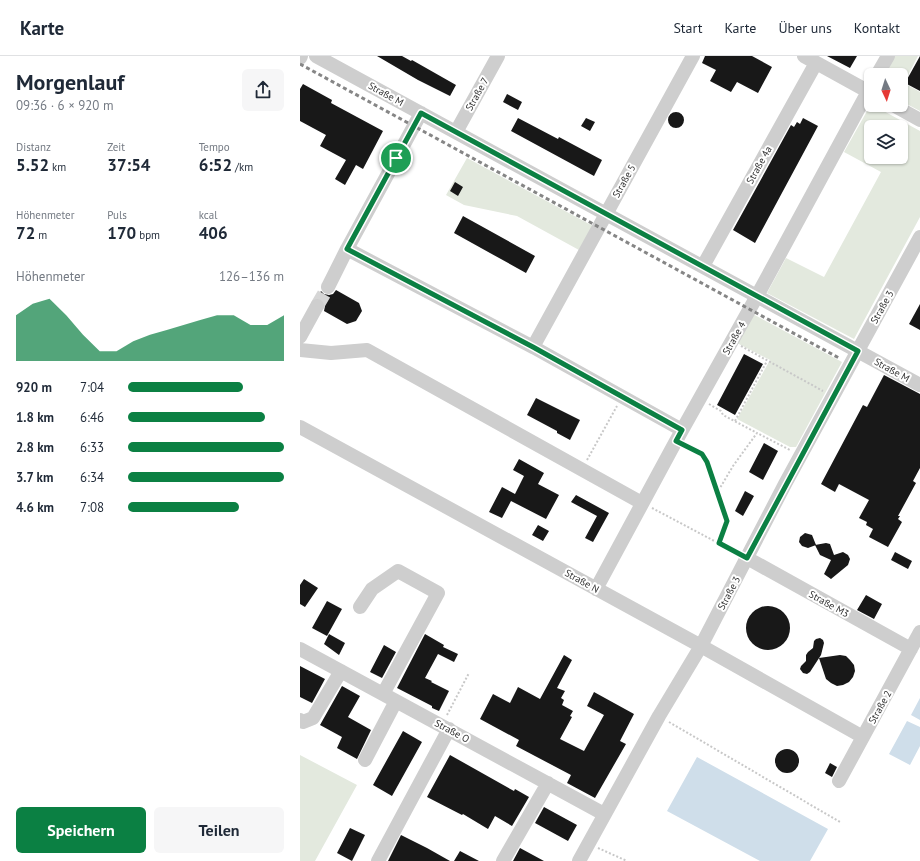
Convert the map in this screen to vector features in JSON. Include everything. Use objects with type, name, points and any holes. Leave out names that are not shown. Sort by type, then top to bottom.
[{"type":"lane","name":"Straße M","points":[[316,56],[920,385]]},
{"type":"lane","name":"Straße 7","points":[[456,132],[498,56]]},
{"type":"lane","name":"Straße 5","points":[[533,347],[693,56]]},
{"type":"lane","points":[[804,56],[864,87]]},
{"type":"lane","points":[[881,68],[888,56]]},
{"type":"lane","name":"Straße 4a","points":[[703,266],[816,63]]},
{"type":"lane","name":"Straße 4","points":[[596,589],[864,101]]},
{"type":"lane","points":[[906,112],[920,120]]},
{"type":"lane","points":[[328,287],[421,113]]},
{"type":"lane","name":"Straße 3","points":[[579,861],[604,814],[700,646],[801,455],[920,237]]},
{"type":"lane","points":[[347,249],[533,347],[622,397],[679,436]]},
{"type":"lane","points":[[300,337],[317,306]]},
{"type":"lane","points":[[300,350],[331,353],[367,350],[642,503]]},
{"type":"lane","name":"Straße N","points":[[300,428],[700,646],[863,737]]},
{"type":"lane","name":"Straße M3","points":[[747,558],[911,649]]},
{"type":"lane","points":[[360,607],[372,588],[398,570],[438,593],[390,697],[364,760]]},
{"type":"lane","name":"Straße 2","points":[[839,781],[920,632]]},
{"type":"lane","name":"Straße O","points":[[300,649],[604,814]]},
{"type":"lane","points":[[300,720],[303,722],[313,718],[341,671]]},
{"type":"lane","points":[[378,861],[445,727]]},
{"type":"lane","points":[[503,861],[548,783]]},
{"type":"path","points":[[732,341],[833,396]]},
{"type":"path","points":[[735,421],[767,361]]},
{"type":"path","points":[[582,469],[622,397]]},
{"type":"path","points":[[700,400],[721,411],[723,415],[801,455]]},
{"type":"path","points":[[717,493],[733,466],[757,433]]},
{"type":"path","points":[[679,436],[702,454],[707,462],[727,521],[719,543]]},
{"type":"path","points":[[642,503],[747,558]]},
{"type":"path","points":[[445,727],[469,673]]},
{"type":"path","points":[[660,716],[840,822]]},
{"type":"path","points":[[588,844],[626,861]]},
{"type":"shaded area","points":[[891,56],[918,56],[908,75],[908,68],[885,68]]},
{"type":"shaded area","points":[[908,85],[920,92],[920,111],[908,105]]},
{"type":"shaded area","points":[[866,112],[886,112],[900,120],[864,120],[864,163],[844,152]]},
{"type":"shaded area","points":[[908,124],[920,131],[920,217],[854,339],[767,293],[786,258],[824,277],[881,172],[866,164],[908,164]]},
{"type":"shaded area","points":[[467,158],[593,226],[579,250],[517,216],[464,205],[446,195]]},
{"type":"shaded area","points":[[751,313],[842,362],[796,447],[790,447],[737,419],[770,360],[735,342]]},
{"type":"shaded area","points":[[300,755],[357,785],[315,861],[300,861]]},
{"type":"water","points":[[920,698],[920,720],[911,715]]},
{"type":"water","points":[[907,721],[920,727],[920,746],[910,765],[889,754]]},
{"type":"water","points":[[697,757],[828,829],[810,861],[760,861],[667,811]]},
{"type":"building","points":[[377,56],[402,56],[411,61],[412,60],[456,85],[450,96],[418,80]]},
{"type":"building","points":[[705,56],[752,56],[772,67],[758,93],[737,82],[731,92],[710,81],[716,70],[702,63]]},
{"type":"building","points":[[827,56],[857,56],[850,68]]},
{"type":"building","points":[[920,56],[920,91],[908,85],[908,78]]},
{"type":"building","points":[[303,84],[332,100],[331,103],[383,131],[363,169],[356,165],[345,185],[335,179],[346,160],[320,146],[326,135],[300,121],[300,89]]},
{"type":"building","points":[[507,94],[522,102],[518,110],[503,102]]},
{"type":"building","points":[[676,112],[683,117],[684,120],[679,127],[676,128],[669,123],[668,120],[673,113]]},
{"type":"building","points":[[518,118],[558,139],[559,137],[602,160],[594,176],[511,131]]},
{"type":"building","points":[[586,118],[595,122],[590,131],[581,126]]},
{"type":"building","points":[[803,118],[818,126],[755,243],[733,230],[791,125],[794,127],[797,122],[800,124]]},
{"type":"building","points":[[455,182],[463,187],[458,196],[450,191]]},
{"type":"building","points":[[463,216],[535,256],[526,273],[454,233]]},
{"type":"building","points":[[336,290],[359,303],[362,311],[356,321],[347,324],[324,311],[324,302],[317,298],[321,291],[324,294],[329,295],[333,294]]},
{"type":"building","points":[[920,304],[920,330],[909,324]]},
{"type":"building","points":[[744,354],[763,364],[735,415],[717,405]]},
{"type":"building","points":[[884,375],[920,394],[920,468],[913,481],[916,483],[898,516],[900,516],[898,519],[902,522],[888,547],[869,537],[873,529],[866,525],[867,522],[859,518],[869,500],[839,484],[835,492],[821,484],[863,405],[867,407]]},
{"type":"building","points":[[536,398],[580,420],[570,440],[557,433],[557,431],[527,415]]},
{"type":"building","points":[[764,443],[778,451],[763,480],[749,472]]},
{"type":"building","points":[[519,459],[544,473],[538,484],[559,495],[546,519],[511,501],[502,518],[489,512],[502,487],[515,494],[524,476],[513,470]]},
{"type":"building","points":[[745,491],[754,496],[743,516],[735,511]]},
{"type":"building","points":[[576,495],[609,513],[593,542],[585,538],[597,516],[571,502]]},
{"type":"building","points":[[538,525],[549,531],[543,541],[532,535]]},
{"type":"building","points":[[805,533],[812,535],[816,545],[808,548],[802,546],[799,542],[800,537]]},
{"type":"building","points":[[826,543],[830,544],[834,555],[843,552],[848,555],[850,559],[848,565],[831,579],[824,574],[831,560],[820,555],[815,545]]},
{"type":"building","points":[[895,552],[912,561],[908,569],[891,560]]},
{"type":"building","points":[[304,579],[318,588],[305,607],[300,604],[300,585]]},
{"type":"building","points":[[866,595],[882,604],[874,619],[857,610]]},
{"type":"building","points":[[327,601],[342,609],[327,636],[312,628]]},
{"type":"building","points":[[764,606],[772,606],[784,612],[790,624],[790,632],[784,644],[772,650],[764,650],[752,644],[746,632],[746,624],[752,612]]},
{"type":"building","points":[[329,634],[345,643],[339,655],[324,644]]},
{"type":"building","points":[[425,634],[444,645],[443,647],[458,654],[454,662],[438,654],[425,678],[449,691],[439,711],[397,688]]},
{"type":"building","points":[[820,638],[824,643],[821,655],[810,672],[807,674],[803,673],[800,669],[806,661],[806,655],[813,648],[814,641]]},
{"type":"building","points":[[384,645],[396,652],[382,678],[370,672]]},
{"type":"building","points":[[564,655],[572,660],[557,688],[565,691],[561,698],[564,700],[562,705],[573,711],[570,716],[572,717],[560,739],[584,751],[604,715],[587,706],[594,692],[634,714],[620,741],[626,744],[595,798],[567,783],[571,775],[516,746],[519,740],[480,719],[493,694],[510,703],[518,687],[540,699]]},
{"type":"building","points":[[840,655],[846,656],[850,660],[854,665],[855,671],[849,682],[837,686],[826,679],[819,658]]},
{"type":"building","points":[[300,666],[325,679],[312,703],[300,697]]},
{"type":"building","points":[[342,686],[360,696],[348,717],[371,730],[357,759],[337,748],[342,737],[320,725]]},
{"type":"building","points":[[403,731],[422,742],[392,796],[373,785]]},
{"type":"building","points":[[787,749],[792,750],[798,756],[798,766],[792,772],[787,773],[782,772],[776,766],[775,761],[776,756],[782,750]]},
{"type":"building","points":[[450,755],[514,791],[515,789],[529,797],[512,826],[495,816],[488,829],[463,814],[462,815],[427,797]]},
{"type":"building","points":[[830,763],[837,767],[832,777],[825,773]]},
{"type":"building","points":[[544,807],[577,825],[568,841],[535,823]]},
{"type":"building","points":[[350,828],[365,835],[352,861],[337,853]]},
{"type":"building","points":[[401,835],[427,848],[450,861],[388,861]]},
{"type":"building","points":[[520,848],[544,861],[513,861]]},
{"type":"building","points":[[460,851],[479,861],[454,861]]},
{"type":"tunnel","points":[[317,306],[328,287]]},
{"type":"railway","points":[[300,64],[839,358]]},
{"type":"route","points":[[421,113],[858,351],[747,558],[719,543],[727,521],[707,462],[702,454],[676,441],[682,430],[533,347],[347,249],[396,158],[421,113]]}]
